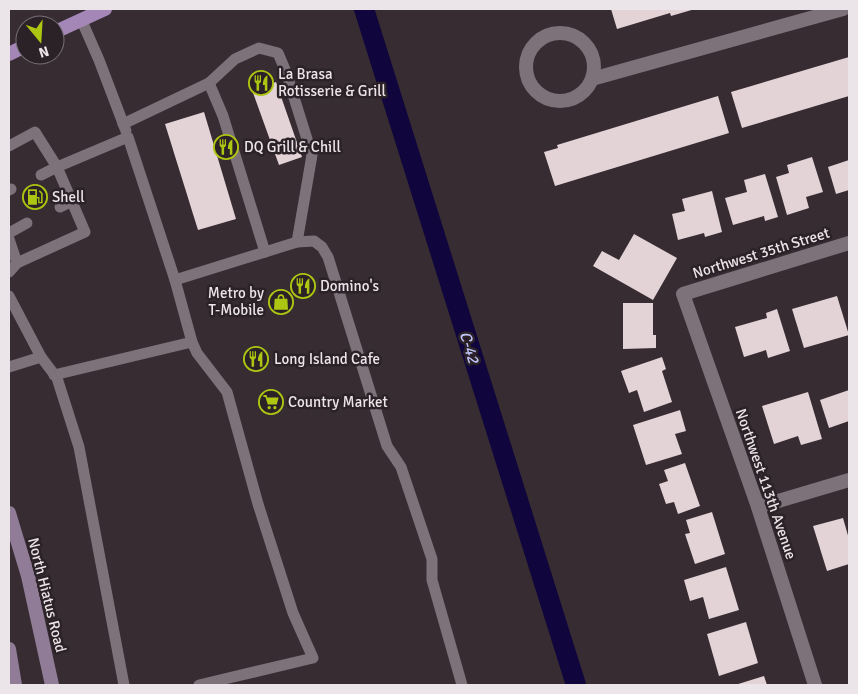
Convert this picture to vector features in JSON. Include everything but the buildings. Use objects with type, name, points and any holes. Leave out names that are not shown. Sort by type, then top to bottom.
[{"type":"main road","points":[[65,27],[105,9]]},
{"type":"main road","name":"North Hiatus Road","points":[[9,513],[28,576],[52,685]]},
{"type":"main road","points":[[9,649],[15,685]]},
{"type":"street","points":[[592,79],[594,68],[591,53],[580,40],[571,35],[555,34],[540,40],[532,48],[526,69],[528,80],[541,95],[550,100],[570,100],[580,95],[592,79],[843,9]]},
{"type":"street","name":"Northwest 35th Street","points":[[683,294],[849,243]]},
{"type":"street","name":"Northwest 113th Avenue","points":[[683,294],[758,507],[815,685]]},
{"type":"street","points":[[758,507],[849,480]]},
{"type":"lane","points":[[81,19],[99,60],[128,137],[192,342],[197,354],[226,392],[258,504],[296,623],[313,658],[199,685]]},
{"type":"lane","points":[[123,124],[209,83],[235,59],[259,48],[278,53],[286,72],[312,155],[297,242]]},
{"type":"lane","points":[[209,83],[223,116],[265,252]]},
{"type":"lane","points":[[9,146],[35,132],[57,167],[85,232],[17,263],[9,272]]},
{"type":"lane","points":[[41,175],[128,137]]},
{"type":"lane","points":[[60,207],[72,201]]},
{"type":"lane","points":[[9,233],[27,223]]},
{"type":"lane","points":[[9,239],[17,263]]},
{"type":"lane","points":[[174,280],[297,242],[314,241],[322,246],[328,257],[387,446],[401,467],[432,559],[432,580],[462,685]]},
{"type":"lane","points":[[9,296],[41,358],[57,378],[79,447],[124,685]]},
{"type":"lane","points":[[54,375],[192,342]]},
{"type":"lane","points":[[9,367],[41,358]]},
{"type":"waterway","name":"C-42","points":[[364,9],[576,685]]},
{"type":"place","name":"La Brasa Rotisserie & Grill","points":[[261,83]]},
{"type":"place","name":"DQ Grill & Chill","points":[[226,147]]},
{"type":"place","name":"Shell","points":[[35,197]]},
{"type":"place","name":"Domino's","points":[[303,286]]},
{"type":"place","name":"Metro by T-Mobile","points":[[281,302]]},
{"type":"place","name":"Long Island Cafe","points":[[256,359]]},
{"type":"place","name":"Country Market","points":[[271,402]]}]
